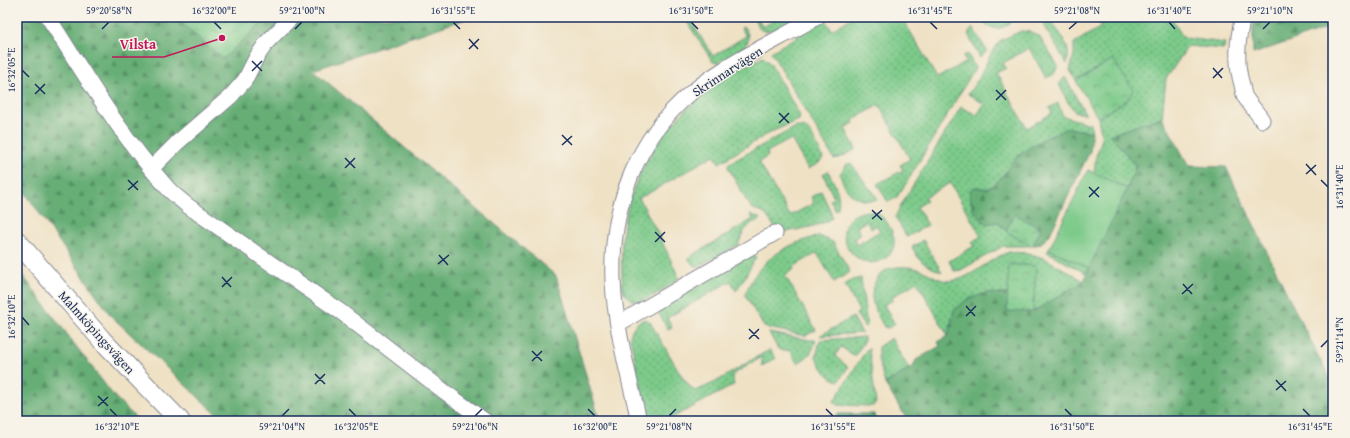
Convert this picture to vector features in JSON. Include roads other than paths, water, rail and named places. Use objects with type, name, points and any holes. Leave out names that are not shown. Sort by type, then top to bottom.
[{"type":"main road","name":"Malmköpingsvägen","points":[[17,241],[113,352],[180,421]]},
{"type":"street","points":[[48,17],[104,104],[151,169],[166,187],[188,206],[341,312],[485,421]]},
{"type":"street","points":[[151,169],[178,142],[231,96],[245,80],[256,58],[267,42],[292,17]]},
{"type":"street","name":"Skrinnarvägen","points":[[639,421],[618,324],[613,281],[614,243],[619,211],[628,179],[641,152],[656,130],[675,108],[692,93],[712,78],[817,17]]},
{"type":"street","points":[[1243,17],[1237,59],[1240,80],[1244,96],[1262,120]]},
{"type":"street","points":[[618,324],[775,233]]},
{"type":"place","name":"Vilsta","points":[[222,38]]}]
